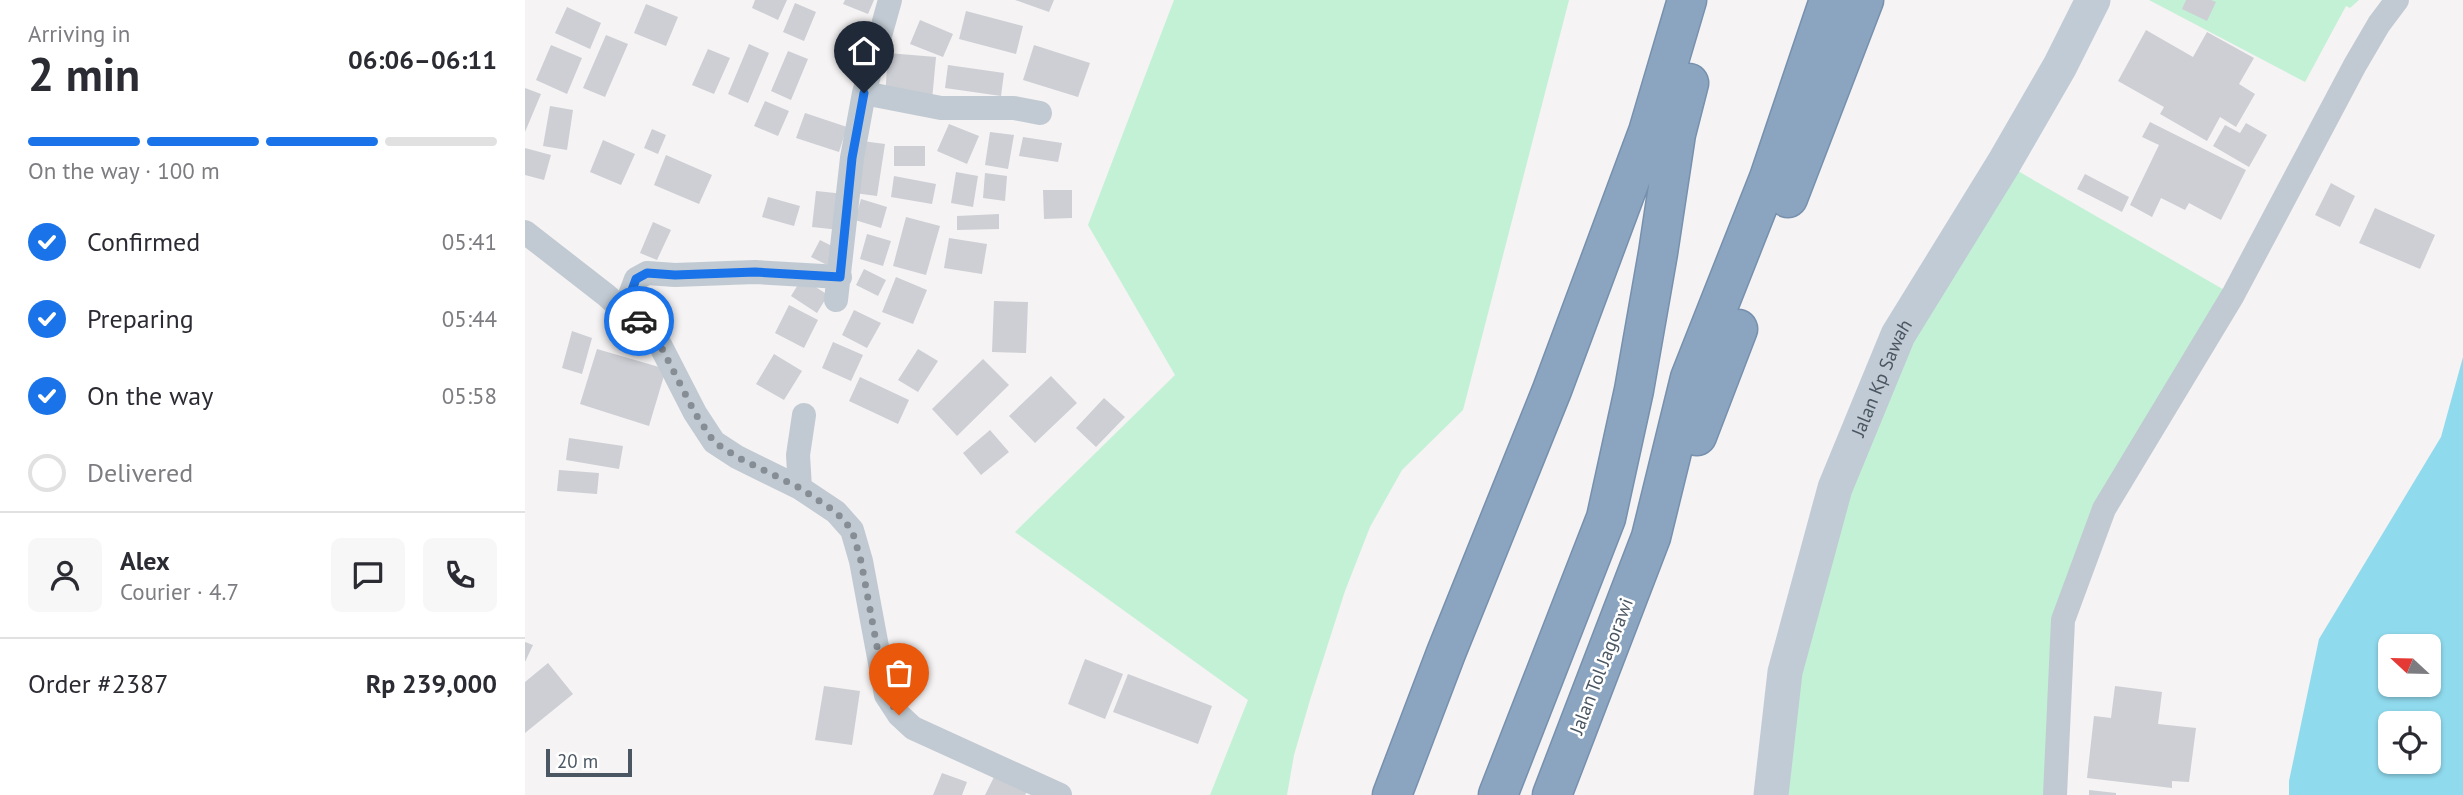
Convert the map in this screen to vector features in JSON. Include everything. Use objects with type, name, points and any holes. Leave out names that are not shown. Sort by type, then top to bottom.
[{"type":"highway","points":[[1392,795],[1445,653],[1552,390],[1648,132],[1686,0]]},
{"type":"highway","points":[[1498,795],[1606,518],[1634,390],[1676,134],[1710,0]]},
{"type":"highway","points":[[1651,537],[1691,378],[1769,178],[1829,0]]},
{"type":"highway","points":[[1651,537],[1678,488],[1864,0]]},
{"type":"highway","name":"Jalan Tol Jagorawi","points":[[1552,795],[1651,537]]},
{"type":"street","points":[[624,312],[636,279],[647,273],[675,275],[755,272],[838,289],[852,158],[864,93],[890,0]]},
{"type":"street","name":"Jalan Kp Sawah","points":[[1771,795],[1785,672],[1835,488],[1898,335],[2004,163],[2060,66],[2093,0]]},
{"type":"street","points":[[2055,795],[2063,620],[2104,509],[2232,295],[2355,65],[2397,0]]},
{"type":"street","points":[[864,93],[941,108],[1014,108],[1039,113]]},
{"type":"street","points":[[525,232],[624,312],[653,331],[695,413],[714,442],[737,457],[800,488],[836,512],[852,530],[861,561],[886,695],[899,715],[913,728],[1060,795]]},
{"type":"street","points":[[800,488],[798,455],[804,415]]},
{"type":"green space","points":[[1174,0],[1569,0],[1463,410],[1402,470],[1370,527],[1345,591],[1310,700],[1294,755],[1287,795],[1210,795],[1248,700],[1015,532],[1175,375],[1088,225]]},
{"type":"green space","points":[[2149,0],[2359,0],[2350,8],[2346,6],[2305,82]]},
{"type":"green space","points":[[2004,163],[2233,295],[2104,509],[2063,620],[2055,795],[1771,795],[1835,488]]},
{"type":"water","points":[[2463,357],[2463,795],[2289,795],[2289,781],[2319,639],[2441,437]]},
{"type":"building","points":[[755,0],[787,0],[778,20],[752,8]]},
{"type":"building","points":[[845,0],[874,0],[868,14],[843,4]]},
{"type":"building","points":[[1015,0],[1054,0],[1049,12]]},
{"type":"building","points":[[2186,0],[2216,2],[2207,21],[2182,9]]},
{"type":"building","points":[[795,3],[816,12],[804,41],[783,32]]},
{"type":"building","points":[[646,4],[678,17],[666,46],[634,33]]},
{"type":"building","points":[[567,7],[601,23],[590,49],[555,33]]},
{"type":"building","points":[[966,11],[1023,26],[1016,54],[959,39]]},
{"type":"building","points":[[920,20],[953,34],[943,57],[910,44]]},
{"type":"building","points":[[2146,30],[2193,57],[2207,32],[2254,58],[2239,84],[2255,94],[2236,127],[2220,117],[2207,141],[2160,114],[2164,107],[2118,81]]},
{"type":"building","points":[[606,35],[628,44],[605,97],[583,88]]},
{"type":"building","points":[[749,44],[769,53],[748,103],[728,94]]},
{"type":"building","points":[[551,45],[582,58],[567,94],[536,80]]},
{"type":"building","points":[[1034,45],[1090,63],[1078,97],[1023,80]]},
{"type":"building","points":[[708,49],[730,58],[714,94],[692,85]]},
{"type":"building","points":[[788,51],[808,59],[791,100],[771,91]]},
{"type":"building","points":[[888,53],[936,57],[932,100],[885,97]]},
{"type":"building","points":[[948,65],[1004,73],[1001,96],[945,88]]},
{"type":"building","points":[[525,88],[541,94],[525,132]]},
{"type":"building","points":[[765,101],[789,111],[778,136],[754,126]]},
{"type":"building","points":[[550,106],[573,110],[567,150],[543,146]]},
{"type":"building","points":[[805,113],[847,127],[839,152],[796,138]]},
{"type":"building","points":[[2150,122],[2246,170],[2221,220],[2189,203],[2185,210],[2161,198],[2152,217],[2130,205],[2159,145],[2142,137]]},
{"type":"building","points":[[2246,123],[2267,135],[2249,167],[2213,146],[2225,125],[2240,133]]},
{"type":"building","points":[[949,124],[979,136],[967,164],[937,151]]},
{"type":"building","points":[[652,129],[666,135],[658,154],[644,148]]},
{"type":"building","points":[[990,132],[1014,135],[1008,169],[985,165]]},
{"type":"building","points":[[1023,137],[1062,143],[1058,162],[1019,156]]},
{"type":"building","points":[[603,140],[635,154],[621,185],[590,172]]},
{"type":"building","points":[[862,141],[885,144],[877,196],[854,193]]},
{"type":"building","points":[[894,146],[925,146],[925,166],[894,166]]},
{"type":"building","points":[[525,148],[551,155],[544,180],[525,175]]},
{"type":"building","points":[[666,155],[712,175],[699,204],[654,185]]},
{"type":"building","points":[[956,172],[978,176],[973,207],[951,203]]},
{"type":"building","points":[[985,173],[1007,176],[1005,201],[983,198]]},
{"type":"building","points":[[2085,174],[2129,197],[2122,212],[2077,189]]},
{"type":"building","points":[[894,176],[936,184],[932,204],[891,197]]},
{"type":"building","points":[[2331,183],[2355,196],[2340,227],[2315,215]]},
{"type":"building","points":[[1043,190],[1072,190],[1072,218],[1044,219]]},
{"type":"building","points":[[816,191],[845,194],[840,230],[812,227]]},
{"type":"building","points":[[768,197],[800,206],[794,226],[762,217]]},
{"type":"building","points":[[861,199],[887,207],[881,228],[855,220]]},
{"type":"building","points":[[2375,208],[2435,235],[2420,269],[2359,243]]},
{"type":"building","points":[[999,214],[999,229],[957,230],[957,216]]},
{"type":"building","points":[[906,217],[940,226],[926,275],[893,266]]},
{"type":"building","points":[[653,222],[671,230],[657,260],[640,253]]},
{"type":"building","points":[[867,234],[891,241],[883,266],[860,259]]},
{"type":"building","points":[[949,238],[987,244],[982,274],[944,268]]},
{"type":"building","points":[[820,240],[838,249],[829,266],[811,257]]},
{"type":"building","points":[[864,269],[886,280],[878,296],[856,285]]},
{"type":"building","points":[[896,277],[927,290],[913,324],[882,312]]},
{"type":"building","points":[[802,278],[828,295],[817,313],[791,296]]},
{"type":"building","points":[[994,301],[1028,302],[1026,353],[992,352]]},
{"type":"building","points":[[789,305],[818,320],[804,348],[775,333]]},
{"type":"building","points":[[854,310],[881,323],[867,348],[842,335]]},
{"type":"building","points":[[572,331],[592,338],[582,374],[562,368]]},
{"type":"building","points":[[833,342],[863,355],[851,381],[822,368]]},
{"type":"building","points":[[597,349],[666,369],[649,426],[580,404]]},
{"type":"building","points":[[918,349],[938,361],[918,392],[898,380]]},
{"type":"building","points":[[774,354],[802,371],[784,400],[756,384]]},
{"type":"building","points":[[983,359],[1009,385],[957,436],[932,409]]},
{"type":"building","points":[[1051,376],[1077,403],[1035,443],[1009,416]]},
{"type":"building","points":[[860,377],[909,400],[898,424],[849,401]]},
{"type":"building","points":[[1104,398],[1125,417],[1096,447],[1076,428]]},
{"type":"building","points":[[990,430],[1009,452],[981,475],[963,453]]},
{"type":"building","points":[[569,438],[623,446],[619,469],[566,460]]},
{"type":"building","points":[[559,470],[599,473],[597,494],[557,491]]},
{"type":"building","points":[[525,642],[533,645],[525,662]]},
{"type":"building","points":[[1085,659],[1123,674],[1105,719],[1068,704]]},
{"type":"building","points":[[548,663],[573,694],[525,733],[525,682]]},
{"type":"building","points":[[1128,674],[1212,706],[1198,744],[1113,712]]},
{"type":"building","points":[[824,686],[860,691],[852,745],[815,740]]},
{"type":"building","points":[[2115,686],[2162,692],[2158,724],[2196,728],[2189,782],[2172,781],[2172,788],[2087,778],[2094,716],[2111,718]]},
{"type":"building","points":[[942,773],[967,782],[962,795],[933,795]]},
{"type":"building","points":[[994,777],[1027,792],[1025,795],[985,795]]},
{"type":"building","points":[[2089,790],[2116,793],[2116,795],[2089,795]]},
{"type":"way so far","points":[[639,321],[653,331],[695,413],[714,442],[737,457],[800,488],[836,512],[852,530],[861,561],[886,695],[899,715]]},
{"type":"route","points":[[639,321],[624,312],[636,279],[647,273],[675,275],[755,272],[840,277],[852,158],[864,93]]}]
